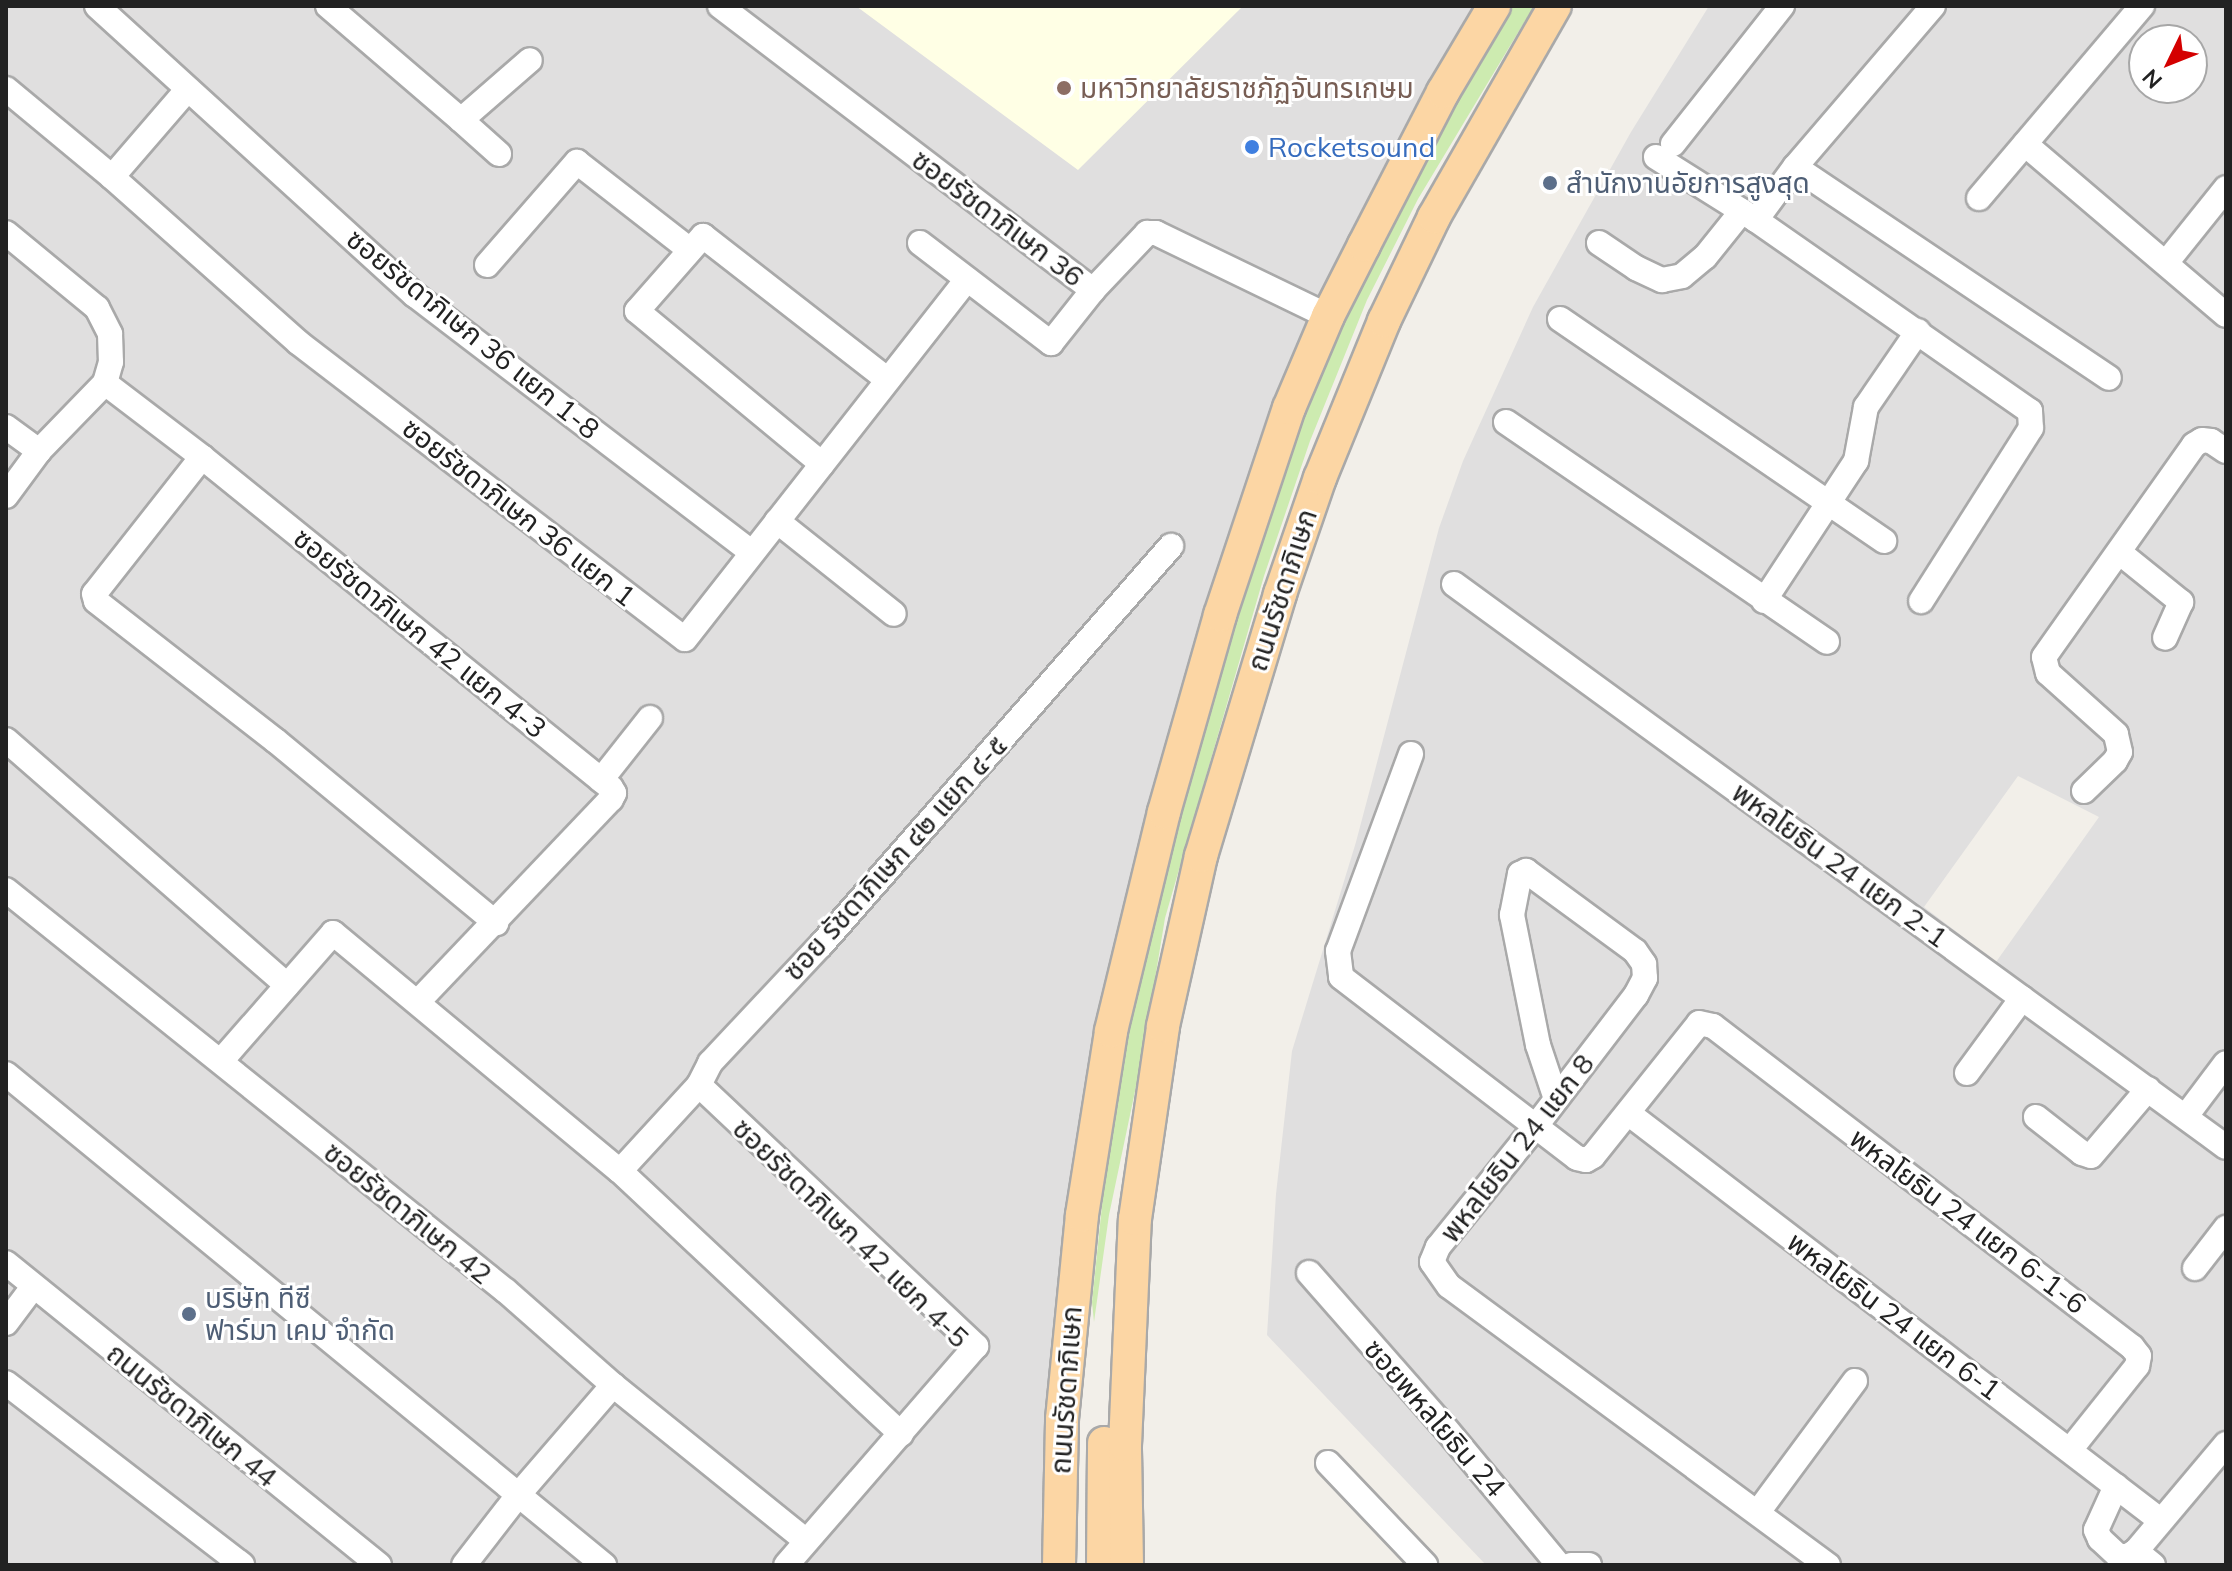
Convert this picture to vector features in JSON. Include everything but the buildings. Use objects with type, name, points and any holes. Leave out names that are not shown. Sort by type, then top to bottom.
[{"type":"main road","name":"ถนนรัชดาภิเษก","points":[[1059,1565],[1062,1419],[1082,1215],[1111,1031],[1167,799],[1254,506],[1289,408],[1328,316],[1443,92],[1494,6]]},
{"type":"main road","name":"ถนนรัชดาภิเษก","points":[[1103,1565],[1104,1442],[1120,1296],[1135,1219],[1163,1026],[1201,856],[1248,694],[1315,492],[1384,321],[1434,217],[1555,6]]},
{"type":"main road","name":"ถนนรัชดาภิเษก","points":[[1080,1565],[1082,1215]]},
{"type":"main road","name":"ถนนรัชดาภิเษก","points":[[1127,1565],[1125,1445],[1135,1219]]},
{"type":"street","name":"ซอยรัชดาภิเษก 36 แยก 1-8","points":[[97,6],[415,295],[752,553]]},
{"type":"street","points":[[328,6],[499,154]]},
{"type":"street","name":"ซอยรัชดาภิเษก 36","points":[[720,6],[1093,290],[1141,238],[1156,233],[1328,316]]},
{"type":"street","points":[[1782,6],[1664,150],[1749,216],[2025,405],[2032,419],[2031,428],[1921,601]]},
{"type":"street","points":[[1599,243],[1636,268],[1662,280],[1682,276],[1749,216],[1795,167],[1933,6]]},
{"type":"street","points":[[1979,198],[2142,6]]},
{"type":"street","points":[[461,120],[530,60]]},
{"type":"street","name":"ซอยรัชดาภิเษก 36 แยก 1","points":[[6,89],[112,177],[299,343],[685,639],[967,279]]},
{"type":"street","points":[[112,177],[188,89]]},
{"type":"street","points":[[2025,144],[2226,315]]},
{"type":"street","points":[[487,265],[577,162],[690,250]]},
{"type":"street","points":[[1795,167],[2109,378]]},
{"type":"street","points":[[2166,263],[2226,188]]},
{"type":"street","points":[[6,233],[97,308],[110,334],[111,362],[105,383],[39,451],[6,496]]},
{"type":"street","points":[[822,464],[638,315],[703,236],[888,380]]},
{"type":"street","points":[[920,243],[1051,343],[1093,290]]},
{"type":"street","points":[[1560,319],[1884,541]]},
{"type":"street","points":[[1764,601],[1856,461],[1866,407],[1918,331]]},
{"type":"street","name":"ซอยรัชดาภิเษก 42 แยก 4-3","points":[[105,383],[202,457],[601,780]]},
{"type":"street","points":[[1506,422],[1827,642]]},
{"type":"street","points":[[6,427],[39,451]]},
{"type":"street","points":[[2084,791],[2115,761],[2120,752],[2116,734],[2048,673],[2044,657],[2194,445],[2202,440],[2211,441],[2226,451]]},
{"type":"street","points":[[202,457],[94,594],[96,601],[276,741],[496,923]]},
{"type":"street","points":[[777,521],[894,614]]},
{"type":"street","name":"ซอย รัชดาภิเษก ๔๒ แยก ๔-๕","points":[[620,1171],[699,1085],[710,1063],[821,945],[1171,546]]},
{"type":"street","points":[[2119,552],[2181,602],[2165,638]]},
{"type":"street","name":"พหลโยธิน 24 แยก 2-1","points":[[1454,584],[2226,1147]]},
{"type":"street","points":[[418,1002],[611,799],[614,793],[601,780],[650,718]]},
{"type":"street","points":[[6,740],[287,985]]},
{"type":"street","points":[[1411,754],[1338,951],[1337,966],[1349,986],[1577,1158],[1586,1160],[1593,1156],[1628,1113]]},
{"type":"street","name":"พหลโยธิน 24 แยก 8","points":[[1556,1099],[1538,1045],[1516,937],[1513,895],[1520,874],[1526,871],[1635,951],[1644,964],[1645,978],[1636,995],[1536,1126],[1438,1247],[1432,1262],[1449,1286],[1828,1565]]},
{"type":"street","name":"ซอยรัชดาภิเษก 42","points":[[6,890],[506,1291],[613,1385],[806,1541]]},
{"type":"street","points":[[221,1061],[333,933],[620,1171],[901,1434]]},
{"type":"street","points":[[1967,1073],[2022,998]]},
{"type":"street","name":"พหลโยธิน 24 แยก 6-1-6","points":[[1628,1113],[1699,1023],[1713,1026],[2132,1347],[2139,1356],[2137,1366],[2070,1450]]},
{"type":"street","points":[[2186,1116],[2226,1063]]},
{"type":"street","points":[[6,1074],[604,1565]]},
{"type":"street","name":"ซอยรัชดาภิเษก 42 แยก 4-5","points":[[699,1085],[976,1346],[786,1565]]},
{"type":"street","points":[[2036,1117],[2082,1153],[2091,1156],[2148,1089]]},
{"type":"street","name":"พหลโยธิน 24 แยก 6-1","points":[[1628,1113],[2160,1520]]},
{"type":"street","points":[[2195,1268],[2226,1228]]},
{"type":"street","name":"ถนนรัชดาภิเษก 44","points":[[6,1263],[379,1565]]},
{"type":"street","name":"ซอยพหลโยธิน 24","points":[[1309,1273],[1441,1423],[1559,1565]]},
{"type":"street","points":[[6,1323],[33,1287]]},
{"type":"street","points":[[1758,1512],[1855,1381]]},
{"type":"street","points":[[6,1383],[242,1565]]},
{"type":"street","points":[[464,1565],[519,1494],[613,1385]]},
{"type":"street","points":[[2116,1486],[2101,1514],[2097,1535],[2118,1556],[2144,1553],[2160,1520],[2226,1444]]},
{"type":"street","points":[[1328,1463],[1425,1565]]},
{"type":"street","points":[[1571,1565],[1589,1565]]},
{"type":"shaded area","points":[[6,6],[1479,6],[1225,558],[1136,860],[1090,1085],[1054,1565],[6,1565]]},
{"type":"shaded area","name":"มหาวิทยาลัยราชภัฏจันทรเกษม","points":[[856,6],[1243,6],[1078,170]]},
{"type":"shaded area","points":[[1709,6],[2226,6],[2226,1565],[1486,1565],[1267,1335],[1276,1194],[1292,1051],[1356,842],[1439,528],[1463,461],[1533,307],[1631,132]],"holes":[[[2018,776],[2099,817],[1996,962],[1924,907]]]},
{"type":"green space","points":[[1509,6],[1534,6],[1418,199],[1367,300],[1310,441],[1264,576],[1165,918],[1142,1058],[1109,1215],[1094,1322],[1092,1302],[1111,1119],[1148,918],[1276,478],[1370,256]]},
{"type":"place","name":"มหาวิทยาลัยราชภัฏจันทรเกษม","points":[[1064,88]]},
{"type":"place","name":"Rocketsound","points":[[1252,147]]},
{"type":"place","name":"สำนักงานอัยการสูงสุด","points":[[1550,183]]},
{"type":"place","name":"บริษัท ทีซี ฟาร์มา เคม จำกัด","points":[[189,1314]]}]
